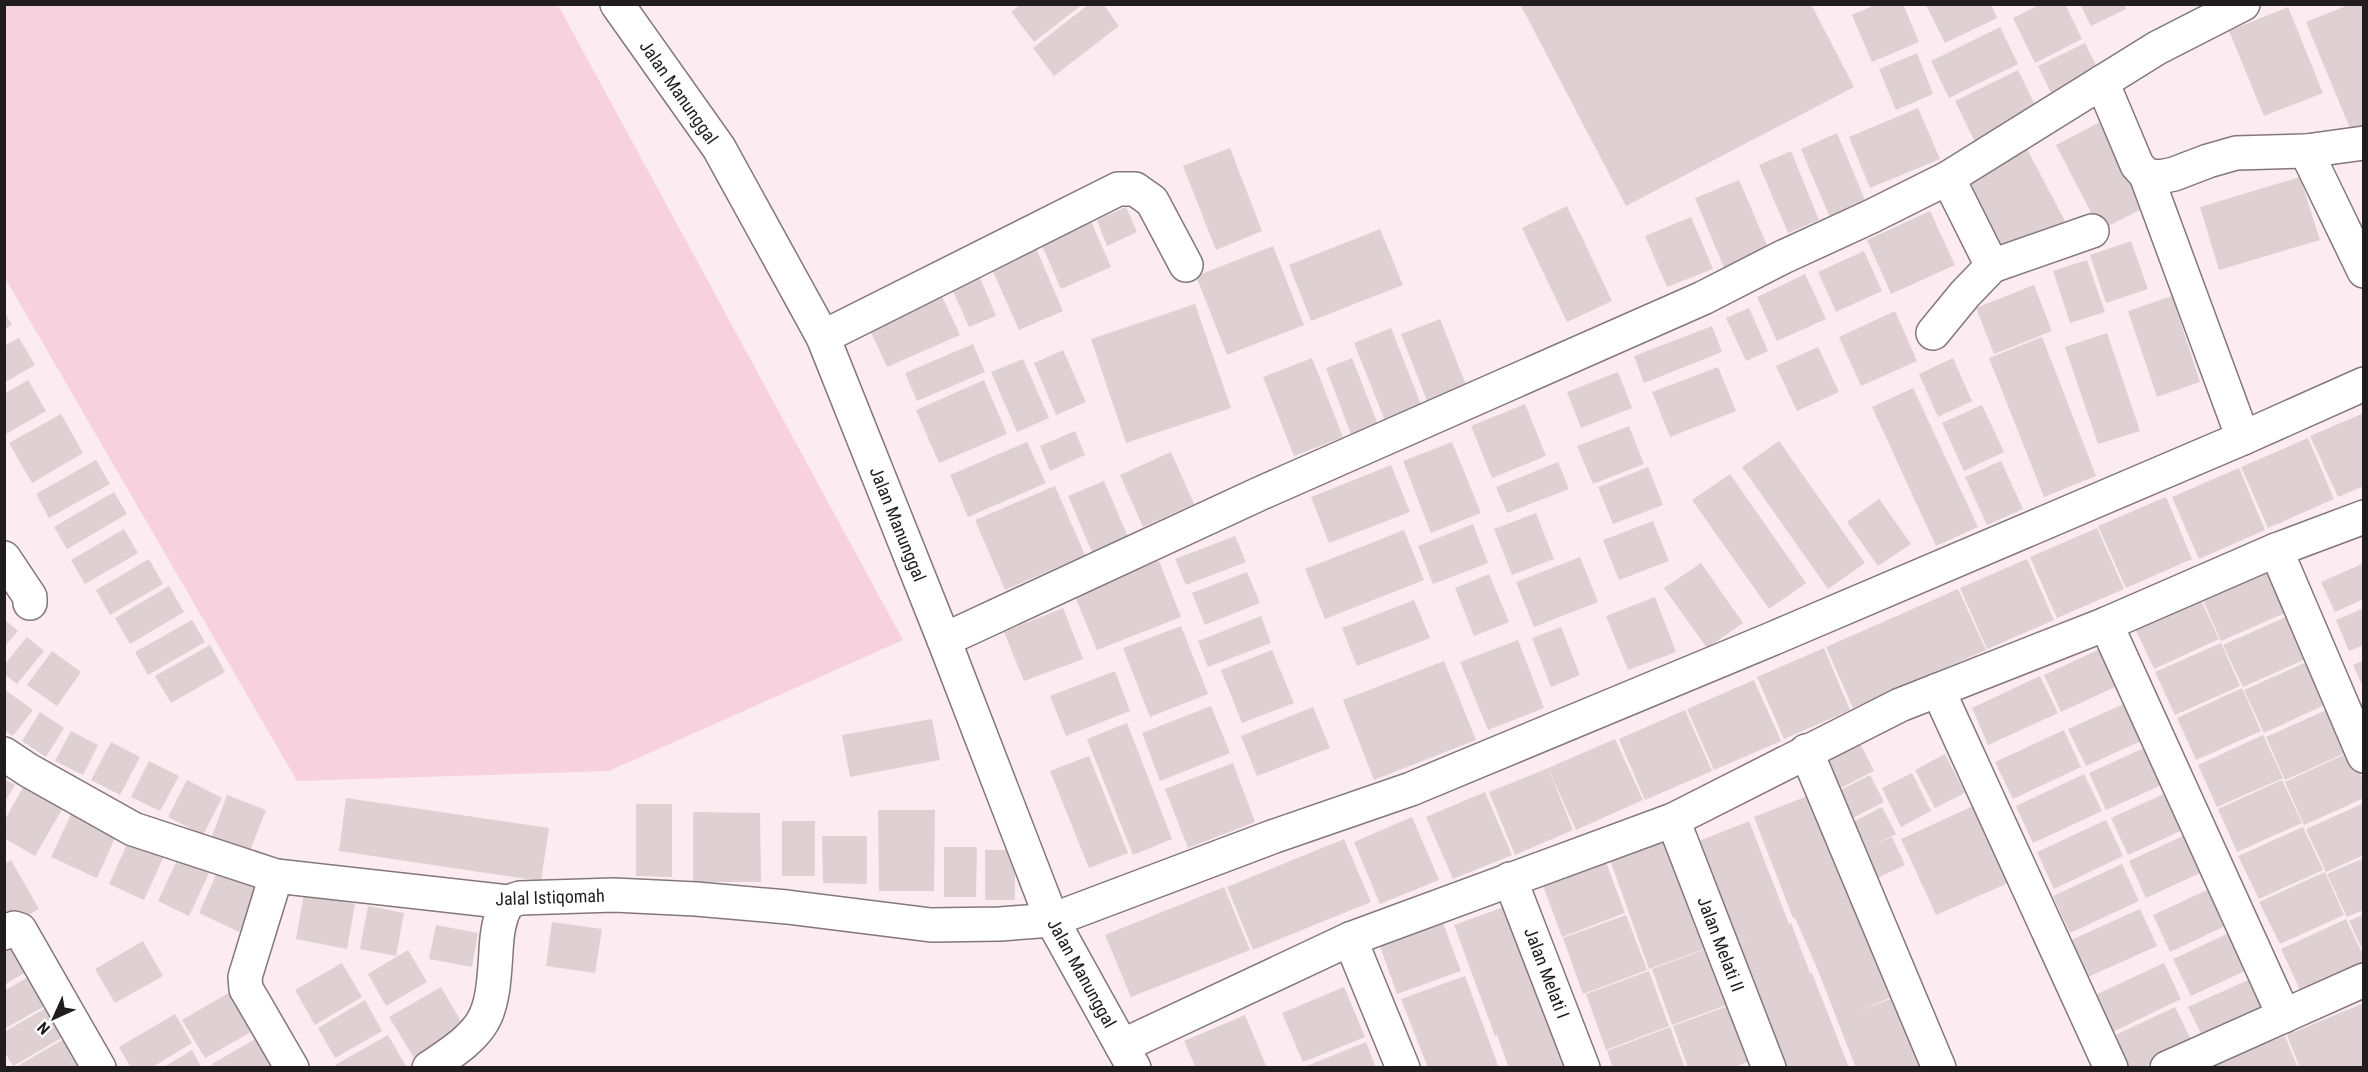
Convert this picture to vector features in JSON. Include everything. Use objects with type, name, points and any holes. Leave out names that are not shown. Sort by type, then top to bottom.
[{"type":"street","name":"Jalan Manunggal","points":[[617,4],[719,148],[823,337],[944,640],[1052,920],[1128,1057]]},
{"type":"street","points":[[944,640],[1259,494],[1703,298],[1783,256],[1870,217],[1948,177],[2157,48],[2243,4]]},
{"type":"street","points":[[2102,82],[2137,165],[2146,175],[2243,438]]},
{"type":"street","points":[[2146,175],[2160,177],[2174,174],[2236,153],[2307,152],[2364,143]]},
{"type":"street","points":[[2307,152],[2364,271]]},
{"type":"street","points":[[1948,177],[1992,266]]},
{"type":"street","points":[[823,337],[1118,189],[1135,189],[1152,201],[1186,265]]},
{"type":"street","points":[[1933,333],[1992,266],[2092,231]]},
{"type":"street","name":"Jalal Istiqomah","points":[[4,754],[133,829],[276,876],[508,902],[520,898],[614,895],[787,907],[931,925],[1000,924],[1052,920],[1272,837],[1411,789],[2243,438],[2364,384]]},
{"type":"street","points":[[1128,1057],[1350,939],[1673,820],[1900,705],[2106,624],[2276,550],[2364,517]]},
{"type":"street","points":[[2276,550],[2364,756]]},
{"type":"street","points":[[4,558],[30,597],[30,603],[4,578]]},
{"type":"street","points":[[2106,624],[2284,1016]]},
{"type":"street","points":[[1938,690],[2111,1068]]},
{"type":"street","points":[[1806,751],[1939,1068]]},
{"type":"street","name":"Jalan Melati II","points":[[1673,820],[1770,1068]]},
{"type":"street","points":[[276,876],[245,977],[246,988],[292,1068]]},
{"type":"street","name":"Jalan Melati I","points":[[1510,879],[1583,1068]]},
{"type":"street","points":[[429,1068],[463,1046],[482,1025],[493,996],[501,912],[508,902]]},
{"type":"street","points":[[11,930],[22,932],[99,1068]]},
{"type":"street","points":[[1350,939],[1403,1068]]},
{"type":"street","points":[[2167,1068],[2364,980]]},
{"type":"shaded area","points":[[4,5],[558,5],[903,640],[609,771],[297,781],[5,278]]},
{"type":"building","points":[[1021,4],[1083,4],[1034,42],[1011,12]]},
{"type":"building","points":[[1089,4],[1103,4],[1119,26],[1054,76],[1033,48]]},
{"type":"building","points":[[1520,4],[1811,4],[1854,87],[1626,206]]},
{"type":"building","points":[[1877,4],[1903,4],[1919,42],[1872,62],[1852,15]]},
{"type":"building","points":[[1991,4],[1997,18],[1945,43],[1926,5]]},
{"type":"building","points":[[2041,4],[2065,4],[2082,39],[2035,63],[2013,18]]},
{"type":"building","points":[[2080,4],[2124,4],[2126,9],[2091,26]]},
{"type":"building","points":[[2351,4],[2364,6],[2364,126],[2351,131],[2306,22]]},
{"type":"building","points":[[2288,7],[2323,93],[2264,116],[2229,31]]},
{"type":"building","points":[[2000,27],[2018,64],[1949,98],[1931,61]]},
{"type":"building","points":[[2085,43],[2100,74],[2053,97],[2038,66]]},
{"type":"building","points":[[1917,53],[1933,94],[1896,110],[1879,69]]},
{"type":"building","points":[[2018,70],[2041,117],[1978,148],[1955,101]]},
{"type":"building","points":[[1918,108],[1940,159],[1870,188],[1849,137]]},
{"type":"building","points":[[2102,121],[2146,207],[2100,230],[2056,145]]},
{"type":"building","points":[[1837,133],[1867,205],[1831,220],[1801,149]]},
{"type":"building","points":[[2026,147],[2065,221],[2004,252],[1965,178]]},
{"type":"building","points":[[1230,148],[1262,231],[1216,250],[1183,166]]},
{"type":"building","points":[[1791,151],[1819,220],[1788,233],[1759,165]]},
{"type":"building","points":[[2300,177],[2320,240],[2219,270],[2200,207]]},
{"type":"building","points":[[1739,180],[1772,257],[1727,275],[1695,198]]},
{"type":"building","points":[[1567,206],[1612,301],[1567,322],[1522,228]]},
{"type":"building","points":[[1126,207],[1137,232],[1107,246],[1097,220]]},
{"type":"building","points":[[1930,211],[1955,265],[1891,294],[1867,240]]},
{"type":"building","points":[[1691,217],[1713,269],[1667,287],[1645,236]]},
{"type":"building","points":[[1091,221],[1111,267],[1061,289],[1041,243]]},
{"type":"building","points":[[1380,229],[1403,285],[1311,321],[1289,265]]},
{"type":"building","points":[[1032,239],[1063,311],[1019,330],[987,258]]},
{"type":"building","points":[[2131,241],[2148,289],[2106,303],[2090,255]]},
{"type":"building","points":[[1273,246],[1304,325],[1227,355],[1196,276]]},
{"type":"building","points":[[1864,251],[1882,291],[1836,312],[1818,272]]},
{"type":"building","points":[[2087,260],[2105,312],[2070,323],[2053,271]]},
{"type":"building","points":[[1805,274],[1826,319],[1777,341],[1757,297]]},
{"type":"building","points":[[980,278],[996,316],[969,327],[952,289]]},
{"type":"building","points":[[2034,285],[2052,331],[1994,354],[1976,308]]},
{"type":"building","points":[[941,294],[960,335],[887,367],[868,326]]},
{"type":"building","points":[[2172,296],[2200,382],[2157,397],[2128,311]]},
{"type":"building","points":[[1195,304],[1231,408],[1126,443],[1091,339]]},
{"type":"building","points":[[1749,308],[1768,351],[1746,361],[1726,318]]},
{"type":"building","points":[[4,311],[12,325],[4,329]]},
{"type":"building","points":[[1895,311],[1917,361],[1861,386],[1839,337]]},
{"type":"building","points":[[1440,319],[1468,390],[1429,406],[1401,334]]},
{"type":"building","points":[[1712,326],[1722,352],[1644,383],[1634,356]]},
{"type":"building","points":[[1391,328],[1424,412],[1387,426],[1354,343]]},
{"type":"building","points":[[2107,333],[2140,431],[2098,444],[2065,347]]},
{"type":"building","points":[[2042,337],[2096,476],[2044,497],[1989,358]]},
{"type":"building","points":[[19,338],[35,365],[4,383],[4,346]]},
{"type":"building","points":[[973,344],[985,372],[917,401],[905,373]]},
{"type":"building","points":[[1818,347],[1839,392],[1797,411],[1776,366]]},
{"type":"building","points":[[1063,350],[1086,402],[1056,415],[1034,363]]},
{"type":"building","points":[[1312,358],[1343,437],[1294,456],[1263,377]]},
{"type":"building","points":[[1352,358],[1379,427],[1352,437],[1326,368]]},
{"type":"building","points":[[1953,358],[1972,401],[1938,417],[1919,374]]},
{"type":"building","points":[[1023,359],[1049,418],[1017,432],[991,372]]},
{"type":"building","points":[[1718,367],[1736,411],[1670,437],[1652,392]]},
{"type":"building","points":[[1618,372],[1632,408],[1581,428],[1567,392]]},
{"type":"building","points":[[28,380],[46,411],[4,435],[4,394]]},
{"type":"building","points":[[984,380],[1007,434],[939,463],[916,410]]},
{"type":"building","points":[[1913,388],[1978,527],[1936,546],[1872,407]]},
{"type":"building","points":[[1525,404],[1546,456],[1492,478],[1471,426]]},
{"type":"building","points":[[1982,405],[2004,452],[1964,471],[1942,423]]},
{"type":"building","points":[[2364,413],[2364,486],[2338,497],[2310,436]]},
{"type":"building","points":[[61,414],[83,453],[32,483],[9,443]]},
{"type":"building","points":[[1629,426],[1644,464],[1593,484],[1577,446]]},
{"type":"building","points":[[1075,431],[1085,455],[1050,471],[1040,446]]},
{"type":"building","points":[[2308,438],[2334,499],[2268,528],[2241,467]]},
{"type":"building","points":[[1779,441],[1865,563],[1828,589],[1742,467]]},
{"type":"building","points":[[1027,442],[1046,483],[968,517],[950,475]]},
{"type":"building","points":[[1452,442],[1481,513],[1431,533],[1403,461]]},
{"type":"building","points":[[1171,452],[1194,504],[1143,527],[1120,475]]},
{"type":"building","points":[[96,460],[110,484],[49,518],[36,494]]},
{"type":"building","points":[[2001,461],[2023,509],[1987,525],[1965,477]]},
{"type":"building","points":[[1558,462],[1569,489],[1507,513],[1496,487]]},
{"type":"building","points":[[1391,465],[1410,512],[1329,543],[1311,497]]},
{"type":"building","points":[[1648,467],[1663,505],[1613,524],[1598,487]]},
{"type":"building","points":[[2239,468],[2265,530],[2199,559],[2172,497]]},
{"type":"building","points":[[1730,474],[1806,583],[1769,609],[1692,500]]},
{"type":"building","points":[[1104,481],[1128,537],[1092,552],[1068,496]]},
{"type":"building","points":[[1055,486],[1085,555],[1005,590],[975,520]]},
{"type":"building","points":[[114,492],[127,514],[67,549],[54,527]]},
{"type":"building","points":[[2166,497],[2192,559],[2126,588],[2098,526]]},
{"type":"building","points":[[1879,499],[1911,544],[1878,566],[1847,522]]},
{"type":"building","points":[[1536,513],[1554,559],[1512,575],[1494,529]]},
{"type":"building","points":[[1653,521],[1669,561],[1619,580],[1603,540]]},
{"type":"building","points":[[1473,524],[1488,563],[1433,584],[1418,546]]},
{"type":"building","points":[[2097,528],[2124,589],[2057,618],[2030,557]]},
{"type":"building","points":[[124,529],[138,553],[85,584],[71,560]]},
{"type":"building","points":[[1404,530],[1424,580],[1325,619],[1305,569]]},
{"type":"building","points":[[1235,536],[1246,562],[1186,585],[1175,559]]},
{"type":"building","points":[[1580,557],[1598,602],[1534,627],[1516,582]]},
{"type":"building","points":[[149,559],[163,584],[110,615],[96,590]]},
{"type":"building","points":[[2027,559],[2054,620],[1987,649],[1960,588]]},
{"type":"building","points":[[1159,561],[1181,617],[1097,650],[1074,594]]},
{"type":"building","points":[[1701,563],[1743,623],[1707,648],[1664,588]]},
{"type":"building","points":[[2364,563],[2364,599],[2335,612],[2321,582]]},
{"type":"building","points":[[2267,568],[2287,612],[2221,641],[2202,598]]},
{"type":"building","points":[[1247,572],[1260,603],[1205,625],[1192,593]]},
{"type":"building","points":[[1489,574],[1509,622],[1474,636],[1455,588]]},
{"type":"building","points":[[169,586],[184,612],[130,644],[115,618]]},
{"type":"building","points":[[1958,589],[1986,650],[1853,708],[1826,647]]},
{"type":"building","points":[[2199,596],[2219,639],[2154,669],[2134,626]]},
{"type":"building","points":[[1655,597],[1676,652],[1628,670],[1606,616]]},
{"type":"building","points":[[1414,600],[1430,638],[1357,666],[1342,628]]},
{"type":"building","points":[[1063,608],[1083,659],[1024,681],[1004,632]]},
{"type":"building","points":[[2364,608],[2364,645],[2349,651],[2336,620]]},
{"type":"building","points":[[1261,616],[1271,643],[1208,667],[1198,641]]},
{"type":"building","points":[[2288,616],[2308,658],[2243,687],[2223,645]]},
{"type":"building","points":[[4,619],[18,631],[4,647]]},
{"type":"building","points":[[192,620],[205,642],[148,675],[135,652]]},
{"type":"building","points":[[1181,626],[1208,694],[1150,717],[1123,648]]},
{"type":"building","points":[[1561,627],[1580,675],[1551,687],[1532,638]]},
{"type":"building","points":[[27,637],[44,651],[17,684],[4,674],[4,665]]},
{"type":"building","points":[[1518,640],[1544,708],[1488,730],[1460,662]]},
{"type":"building","points":[[2113,643],[2130,680],[2061,712],[2044,675]]},
{"type":"building","points":[[2221,643],[2240,686],[2175,715],[2155,672]]},
{"type":"building","points":[[210,645],[225,672],[171,703],[155,676]]},
{"type":"building","points":[[1824,648],[1850,710],[1784,739],[1757,677]]},
{"type":"building","points":[[1272,650],[1294,703],[1242,723],[1221,670]]},
{"type":"building","points":[[52,651],[81,672],[57,706],[27,685]]},
{"type":"building","points":[[2364,660],[2364,689],[2353,665]]},
{"type":"building","points":[[1444,661],[1476,740],[1374,780],[1343,700]]},
{"type":"building","points":[[2309,661],[2329,703],[2264,733],[2244,690]]},
{"type":"building","points":[[1115,671],[1130,711],[1066,736],[1050,696]]},
{"type":"building","points":[[2040,676],[2058,713],[1988,745],[1972,708]]},
{"type":"building","points":[[1754,680],[1781,741],[1714,770],[1687,709]]},
{"type":"building","points":[[2242,688],[2261,731],[2196,760],[2177,718]]},
{"type":"building","points":[[4,689],[33,710],[13,736],[4,730]]},
{"type":"building","points":[[2137,698],[2154,735],[2086,766],[2068,729]]},
{"type":"building","points":[[1211,706],[1230,753],[1160,781],[1142,733]]},
{"type":"building","points":[[1313,707],[1330,748],[1257,776],[1241,736]]},
{"type":"building","points":[[2331,708],[2350,751],[2285,780],[2266,737]]},
{"type":"building","points":[[1685,710],[1712,771],[1645,800],[1619,739]]},
{"type":"building","points":[[40,712],[64,728],[46,757],[22,741]]},
{"type":"building","points":[[932,719],[940,760],[850,777],[842,735]]},
{"type":"building","points":[[1127,723],[1172,839],[1133,855],[1087,739]]},
{"type":"building","points":[[2064,730],[2081,767],[2013,799],[1995,762]]},
{"type":"building","points":[[71,731],[98,745],[83,775],[55,761]]},
{"type":"building","points":[[2263,735],[2283,778],[2217,807],[2198,765]]},
{"type":"building","points":[[1615,739],[1643,800],[1576,830],[1548,768]]},
{"type":"building","points":[[111,742],[140,757],[120,795],[91,780]]},
{"type":"building","points":[[2157,742],[2175,779],[2106,810],[2089,773]]},
{"type":"building","points":[[1860,743],[1874,771],[1833,792],[1819,764]]},
{"type":"building","points":[[2350,752],[2364,782],[2364,798],[2304,825],[2285,782]]},
{"type":"building","points":[[1945,754],[1965,793],[1935,808],[1915,770]]},
{"type":"building","points":[[1089,756],[1128,853],[1089,868],[1050,771]]},
{"type":"building","points":[[149,761],[179,776],[160,811],[131,797]]},
{"type":"building","points":[[1233,763],[1255,822],[1188,848],[1165,789]]},
{"type":"building","points":[[1548,768],[1573,830],[1515,855],[1489,792]]},
{"type":"building","points":[[1912,773],[1931,811],[1901,827],[1882,788]]},
{"type":"building","points":[[2084,774],[2102,811],[2033,843],[2016,806]]},
{"type":"building","points":[[1870,775],[1884,802],[1843,823],[1829,796]]},
{"type":"building","points":[[4,779],[15,785],[4,803]]},
{"type":"building","points":[[187,780],[222,798],[203,835],[168,817]]},
{"type":"building","points":[[2282,780],[2302,823],[2237,852],[2218,809]]},
{"type":"building","points":[[25,784],[64,806],[35,856],[4,838],[4,821]]},
{"type":"building","points":[[2179,787],[2196,824],[2128,855],[2111,818]]},
{"type":"building","points":[[1485,792],[1512,855],[1453,879],[1426,817]]},
{"type":"building","points":[[227,795],[266,810],[250,851],[212,836]]},
{"type":"building","points":[[1810,795],[1892,997],[1858,1011],[1893,998],[1922,1068],[1856,1068],[1817,968],[1795,918],[1793,918],[1754,817]]},
{"type":"building","points":[[346,798],[549,828],[541,881],[339,851]]},
{"type":"building","points":[[1982,802],[2017,879],[1936,915],[1901,839]]},
{"type":"building","points":[[2364,803],[2364,855],[2326,872],[2306,829]]},
{"type":"building","points":[[636,804],[672,804],[672,877],[636,876]]},
{"type":"building","points":[[1882,807],[1896,834],[1868,848],[1892,837],[1905,865],[1871,881],[1841,828]]},
{"type":"building","points":[[74,808],[119,829],[97,878],[51,857]]},
{"type":"building","points":[[878,810],[935,810],[934,891],[879,891]]},
{"type":"building","points":[[693,812],[760,813],[761,882],[693,882]]},
{"type":"building","points":[[1412,817],[1439,880],[1380,904],[1354,842]]},
{"type":"building","points":[[2106,820],[2123,856],[2054,889],[2037,852]]},
{"type":"building","points":[[782,821],[815,821],[815,876],[782,876]]},
{"type":"building","points":[[1749,821],[1849,1068],[1785,1068],[1734,945],[1747,939],[1733,944],[1694,843]]},
{"type":"building","points":[[2303,827],[2323,870],[2259,899],[2238,856]]},
{"type":"building","points":[[2198,829],[2215,866],[2146,898],[2129,861]]},
{"type":"building","points":[[1673,834],[1713,946],[1649,969],[1609,857]]},
{"type":"building","points":[[822,836],[867,836],[867,884],[823,883]]},
{"type":"building","points":[[1344,839],[1371,902],[1253,950],[1227,887]]},
{"type":"building","points":[[129,840],[164,856],[144,900],[109,884]]},
{"type":"building","points":[[944,847],[977,847],[976,897],[944,897]]},
{"type":"building","points":[[985,850],[1015,850],[1015,900],[985,900]]},
{"type":"building","points":[[179,856],[210,871],[189,916],[158,901]]},
{"type":"building","points":[[1604,857],[1625,913],[1562,937],[1541,880]]},
{"type":"building","points":[[2364,858],[2364,910],[2347,917],[2327,874]]},
{"type":"building","points":[[11,860],[39,909],[7,927],[4,923],[4,864]]},
{"type":"building","points":[[2122,864],[2139,901],[2070,933],[2053,896]]},
{"type":"building","points":[[219,868],[260,887],[239,932],[199,913]]},
{"type":"building","points":[[2325,872],[2344,915],[2280,944],[2259,902]]},
{"type":"building","points":[[2222,883],[2238,920],[2170,952],[2153,915]]},
{"type":"building","points":[[1224,887],[1250,950],[1131,997],[1105,935]]},
{"type":"building","points":[[304,894],[355,904],[347,949],[296,939]]},
{"type":"building","points":[[1518,902],[1581,1068],[1509,1068],[1497,1035],[1495,1036],[1454,925]]},
{"type":"building","points":[[368,906],[404,913],[396,956],[360,949]]},
{"type":"building","points":[[2140,909],[2157,946],[2088,977],[2071,940]]},
{"type":"building","points":[[2364,914],[2364,953],[2349,921]]},
{"type":"building","points":[[1440,915],[1461,971],[1397,994],[1377,938]]},
{"type":"building","points":[[1626,915],[1647,970],[1583,994],[1563,938]]},
{"type":"building","points":[[2346,919],[2364,957],[2364,963],[2301,992],[2281,949]]},
{"type":"building","points":[[552,922],[602,929],[595,973],[546,966]]},
{"type":"building","points":[[436,925],[478,933],[472,967],[429,959]]},
{"type":"building","points":[[2242,927],[2260,964],[2191,996],[2173,959]]},
{"type":"building","points":[[15,939],[33,968],[4,985],[4,945]]},
{"type":"building","points":[[143,941],[163,976],[115,1003],[95,969]]},
{"type":"building","points":[[1715,946],[1735,1002],[1672,1025],[1652,969]]},
{"type":"building","points":[[408,950],[427,982],[386,1006],[368,974]]},
{"type":"building","points":[[342,963],[362,997],[315,1025],[295,990]]},
{"type":"building","points":[[2164,963],[2181,999],[2113,1032],[2095,995]]},
{"type":"building","points":[[1649,971],[1669,1026],[1606,1050],[1586,994]]},
{"type":"building","points":[[35,973],[52,1002],[4,1029],[4,991]]},
{"type":"building","points":[[1465,976],[1499,1068],[1428,1068],[1401,999]]},
{"type":"building","points":[[2257,976],[2274,1013],[2206,1044],[2188,1007]]},
{"type":"building","points":[[441,987],[465,1028],[414,1058],[389,1017]]},
{"type":"building","points":[[1344,987],[1365,1037],[1303,1062],[1282,1013]]},
{"type":"building","points":[[230,992],[253,1031],[205,1058],[182,1020]]},
{"type":"building","points":[[365,1000],[382,1031],[335,1058],[318,1028]]},
{"type":"building","points":[[1736,1003],[1757,1058],[1732,1068],[1688,1068],[1673,1026]]},
{"type":"building","points":[[2364,1003],[2364,1068],[2300,1068],[2287,1035]]},
{"type":"building","points":[[53,1004],[70,1033],[13,1066],[4,1051],[4,1032]]},
{"type":"building","points":[[2175,1007],[2193,1044],[2142,1068],[2120,1068],[2107,1039]]},
{"type":"building","points":[[175,1014],[192,1043],[151,1068],[131,1068],[119,1047]]},
{"type":"building","points":[[1245,1015],[1267,1068],[1196,1068],[1184,1041]]},
{"type":"building","points":[[1670,1027],[1685,1068],[1613,1068],[1607,1051]]},
{"type":"building","points":[[71,1035],[81,1068],[14,1068]]},
{"type":"building","points":[[262,1035],[282,1068],[214,1068],[212,1064]]},
{"type":"building","points":[[388,1035],[407,1068],[337,1068],[335,1065]]},
{"type":"building","points":[[2285,1036],[2298,1068],[2208,1067],[2240,1054]]},
{"type":"building","points":[[1366,1042],[1376,1068],[1304,1068],[1304,1067]]},
{"type":"building","points":[[192,1050],[202,1068],[162,1068]]}]
